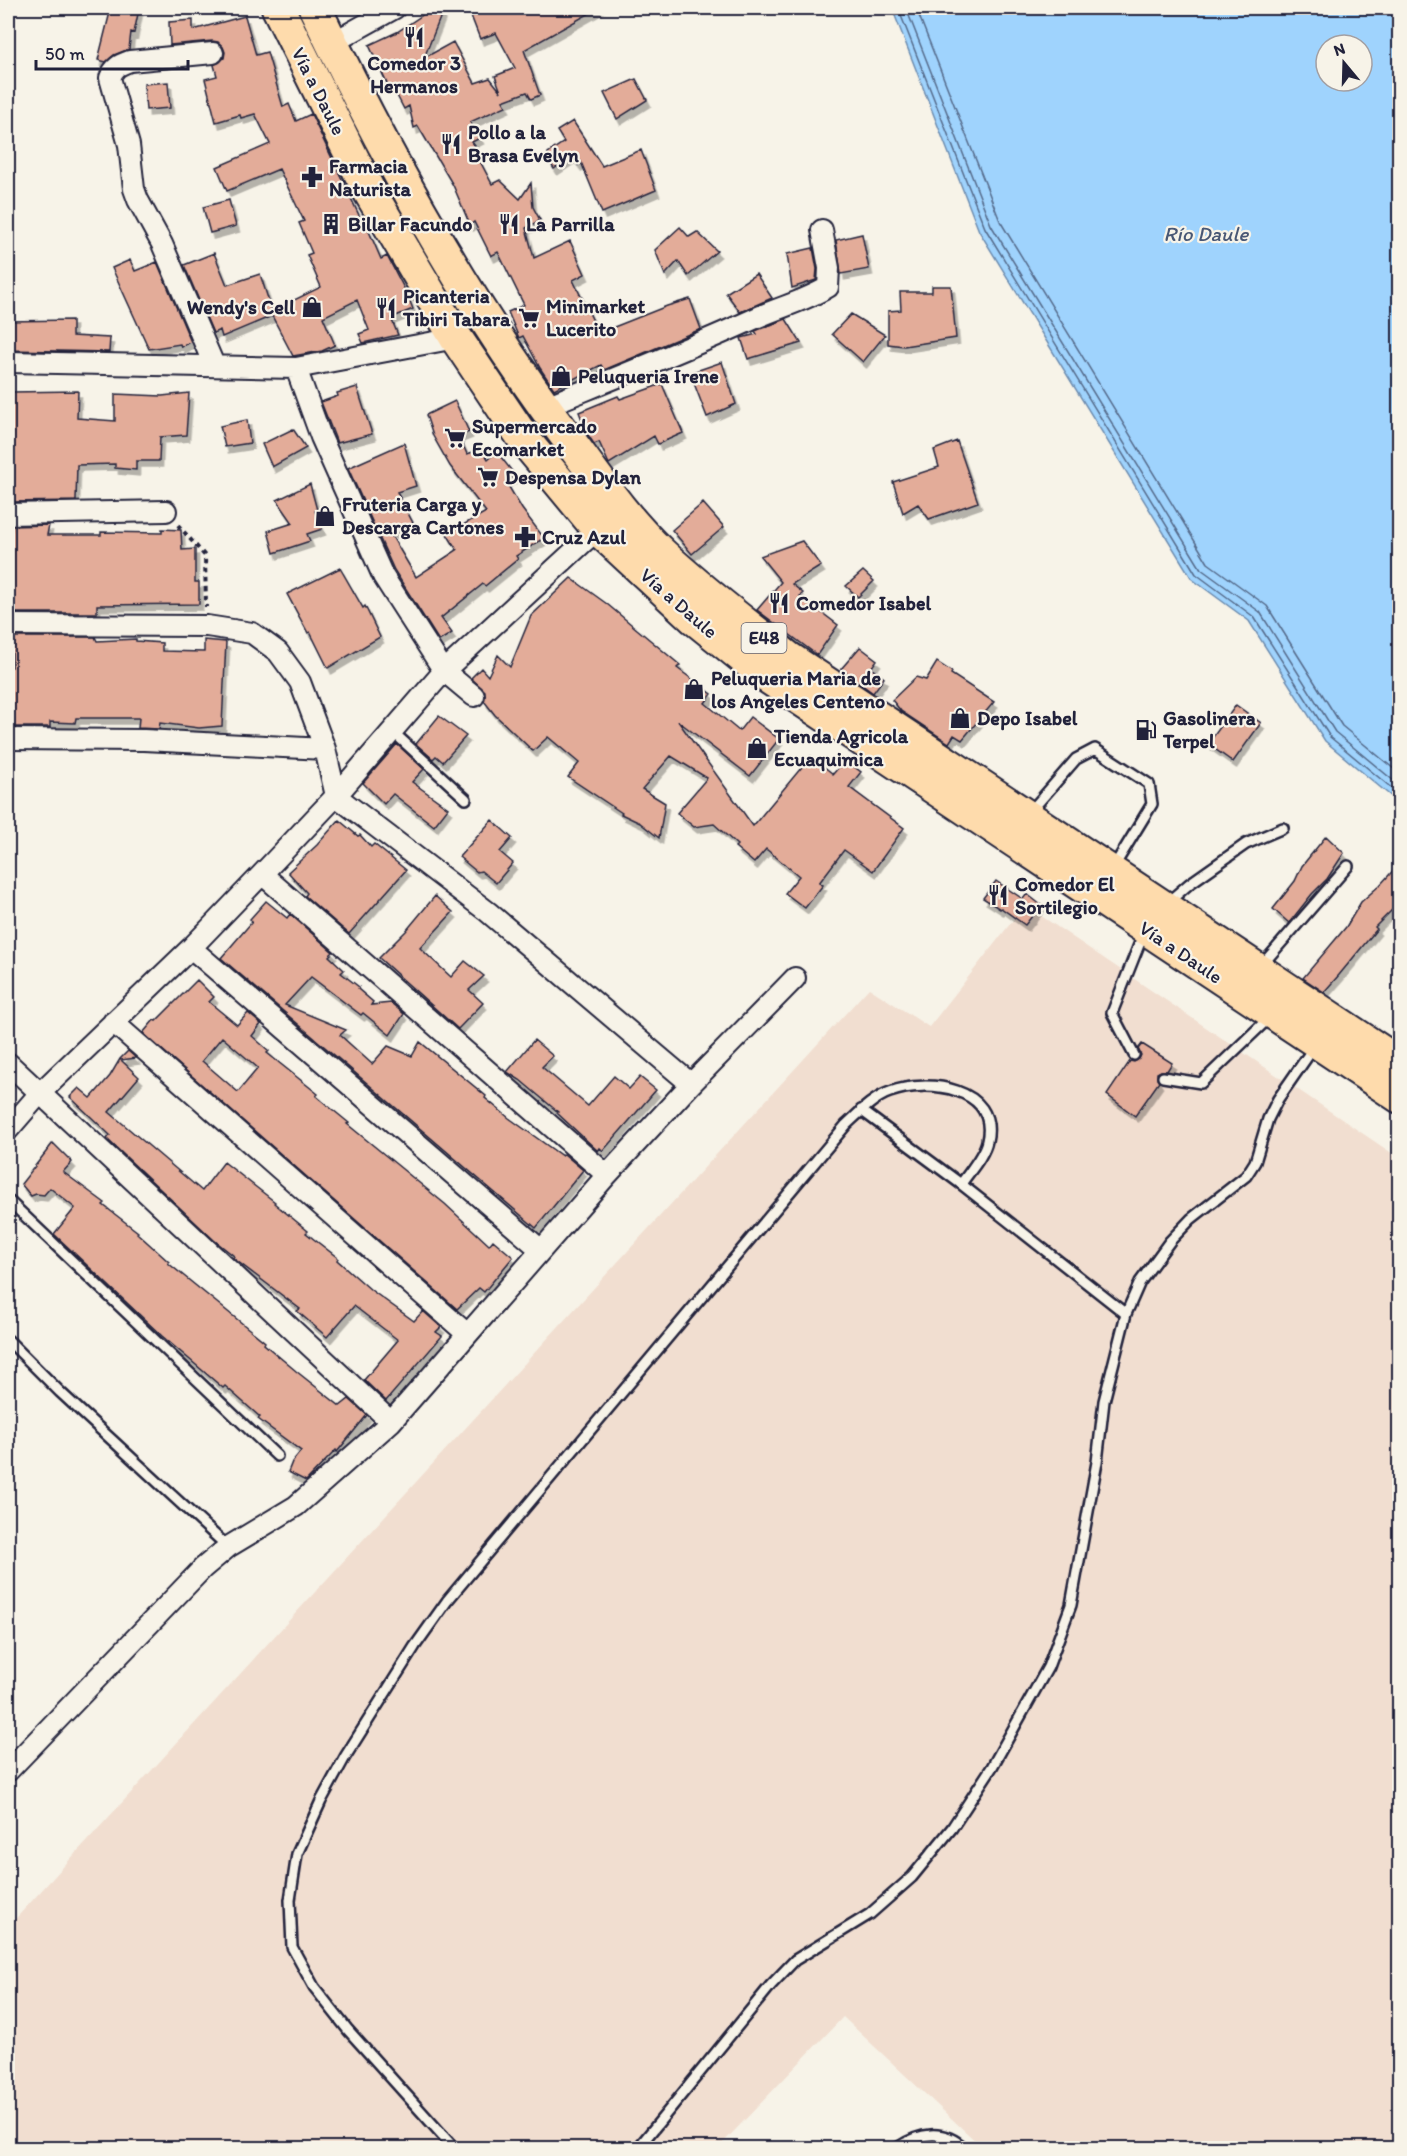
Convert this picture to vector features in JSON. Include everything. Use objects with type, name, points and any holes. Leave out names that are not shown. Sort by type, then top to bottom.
[{"type":"highway","name":"Vía a Daule","points":[[284,21],[368,189],[456,338],[526,442],[598,529],[686,611],[766,676],[1018,827]]},
{"type":"highway","name":"Vía a Daule","points":[[323,24],[399,174],[486,322],[544,407],[622,510],[660,552],[787,657],[1018,827],[1282,1003],[1400,1064]]},
{"type":"highway","name":"Vía a Daule","points":[[1282,1003],[1317,1042],[1400,1097]]},
{"type":"street","points":[[323,24],[396,8]]},
{"type":"street","points":[[213,53],[130,62],[119,65],[113,70],[110,78],[129,145],[134,189],[162,244],[214,365]]},
{"type":"street","points":[[544,407],[686,350],[764,314],[809,298],[828,287],[829,268],[822,230]]},
{"type":"street","points":[[8,362],[296,368],[456,338]]},
{"type":"street","points":[[296,368],[321,437],[383,576],[444,671],[474,696]]},
{"type":"street","points":[[8,514],[166,511]]},
{"type":"street","points":[[8,1130],[40,1093],[191,948],[262,874],[336,796],[444,671],[598,529]]},
{"type":"street","points":[[8,625],[207,626],[252,633],[278,652],[300,682],[325,749],[336,796],[488,912],[691,1084]]},
{"type":"street","points":[[8,739],[144,740],[325,749]]},
{"type":"street","points":[[262,874],[607,1175]]},
{"type":"street","points":[[191,948],[541,1250]]},
{"type":"street","points":[[8,1771],[203,1568],[228,1547],[296,1506],[391,1422],[466,1333],[607,1175],[691,1084],[795,978]]},
{"type":"street","points":[[113,1022],[466,1333]]},
{"type":"street","points":[[8,1063],[391,1422]]},
{"type":"lane","points":[[392,731],[466,799]]},
{"type":"lane","points":[[1018,827],[1076,759],[1095,749],[1149,784],[1152,804],[1103,884]]},
{"type":"lane","points":[[1134,1055],[1112,1013],[1154,917],[1189,884],[1246,844],[1282,828]]},
{"type":"lane","points":[[1251,982],[1347,866]]},
{"type":"lane","points":[[1163,1077],[1201,1083],[1282,1003]]},
{"type":"lane","points":[[638,2148],[771,1985],[795,1960],[870,1914],[912,1877],[952,1828],[992,1767],[1048,1667],[1071,1605],[1097,1461],[1104,1401],[1125,1314],[1140,1282],[1170,1241],[1191,1219],[1246,1176],[1258,1156],[1268,1119],[1278,1099],[1317,1042]]},
{"type":"lane","points":[[454,2148],[341,2022],[314,1988],[292,1947],[290,1900],[297,1854],[321,1801],[345,1757],[415,1646],[447,1601],[861,1110],[890,1092],[923,1085],[949,1088],[968,1095],[982,1108],[989,1128],[987,1143],[961,1184]]},
{"type":"lane","points":[[861,1110],[961,1184],[1125,1314]]},
{"type":"lane","points":[[8,1200],[277,1456]]},
{"type":"lane","points":[[8,1340],[228,1547]]},
{"type":"lane","points":[[897,2148],[911,2139],[926,2134],[943,2135],[964,2148]]},
{"type":"path","points":[[166,511],[205,556],[207,626]]},
{"type":"shaded area","points":[[1025,905],[1399,1158],[1399,2148],[983,2148],[843,2017],[718,2148],[8,2148],[8,1927],[869,988],[929,1027]]},
{"type":"water","name":"Río Daule","points":[[892,8],[1399,8],[1399,803],[1325,741],[1249,621],[1192,579],[979,231]]},
{"type":"building","points":[[111,8],[139,9],[134,33],[131,32],[129,49],[114,55],[106,62],[98,60]]},
{"type":"building","points":[[433,8],[444,8],[424,58],[453,42],[475,83],[490,78],[501,92],[495,76],[515,68],[496,33],[480,39],[468,8],[599,8],[524,50],[540,95],[531,99],[527,92],[503,101],[506,106],[470,122],[480,138],[472,142],[475,146],[473,148],[492,184],[500,180],[520,199],[531,183],[533,207],[540,220],[526,228],[534,258],[570,241],[585,274],[573,280],[599,333],[690,299],[701,329],[604,370],[601,365],[554,389],[523,336],[519,338],[508,312],[524,305],[498,252],[491,256],[474,222],[470,225],[453,185],[418,126],[414,128],[409,106],[404,109],[392,86],[389,88],[369,45],[397,32]]},
{"type":"building","points":[[245,16],[256,55],[267,52],[283,107],[289,104],[296,121],[311,114],[381,259],[387,256],[407,294],[413,309],[391,318],[398,335],[363,343],[359,334],[369,330],[357,300],[323,317],[335,345],[322,351],[293,356],[272,316],[222,337],[220,330],[213,333],[184,265],[214,253],[227,285],[260,274],[272,311],[321,287],[307,255],[312,253],[299,223],[304,221],[279,169],[227,191],[217,167],[270,144],[255,114],[241,118],[240,115],[216,122],[205,79],[217,76],[214,65],[224,58],[223,47],[218,42],[212,41],[170,45],[169,22],[193,20],[193,30]]},
{"type":"building","points":[[636,79],[647,100],[617,119],[604,93]]},
{"type":"building","points":[[168,82],[170,108],[146,110],[144,84]]},
{"type":"building","points":[[573,121],[602,166],[641,150],[656,190],[602,213],[581,162],[578,165],[572,157],[554,169],[548,159],[548,153],[564,142],[557,131]]},
{"type":"building","points":[[229,200],[236,226],[210,233],[203,207]]},
{"type":"building","points":[[680,227],[689,237],[697,232],[717,251],[688,276],[678,261],[665,275],[655,250]]},
{"type":"building","points":[[862,234],[869,269],[841,274],[836,240]]},
{"type":"building","points":[[813,248],[817,269],[816,280],[792,288],[787,254]]},
{"type":"building","points":[[130,260],[135,271],[157,262],[191,342],[181,347],[180,344],[149,349],[112,268]]},
{"type":"building","points":[[756,274],[772,298],[740,312],[726,293]]},
{"type":"building","points":[[932,286],[951,286],[956,338],[904,346],[888,344],[888,311],[901,310],[900,292],[932,292]]},
{"type":"building","points":[[851,314],[885,335],[863,362],[832,334]]},
{"type":"building","points":[[786,319],[801,343],[748,359],[741,338],[757,334],[755,331]]},
{"type":"building","points":[[72,320],[72,336],[110,338],[109,352],[8,350],[8,321]]},
{"type":"building","points":[[722,362],[736,404],[707,417],[690,373]]},
{"type":"building","points":[[662,384],[683,433],[658,444],[654,436],[609,464],[599,442],[594,444],[588,435],[579,412],[618,396],[620,399]]},
{"type":"building","points":[[357,387],[372,434],[337,443],[321,402],[338,396],[337,393]]},
{"type":"building","points":[[78,391],[77,418],[115,421],[115,394],[162,396],[189,393],[186,435],[160,437],[159,461],[136,461],[136,470],[115,468],[115,464],[77,465],[76,501],[8,502],[11,392]]},
{"type":"building","points":[[455,401],[469,432],[459,436],[467,454],[482,449],[488,459],[497,452],[515,475],[506,482],[522,509],[544,538],[516,556],[518,559],[441,618],[452,633],[439,641],[394,570],[348,468],[404,443],[416,486],[397,492],[413,523],[390,533],[416,577],[457,550],[447,534],[486,512],[450,466],[433,436],[426,415]]},
{"type":"building","points":[[247,420],[250,443],[225,447],[220,426]]},
{"type":"building","points":[[293,429],[306,448],[272,467],[262,444]]},
{"type":"building","points":[[957,441],[978,502],[929,519],[918,504],[903,513],[893,482],[939,467],[934,450]]},
{"type":"building","points":[[310,484],[317,510],[315,511],[322,529],[307,534],[310,541],[274,553],[268,531],[293,523],[277,500]]},
{"type":"building","points":[[703,503],[724,527],[692,554],[672,530]]},
{"type":"building","points":[[49,525],[47,535],[101,535],[101,532],[162,533],[162,529],[181,530],[182,550],[195,549],[195,582],[199,582],[199,604],[97,605],[97,613],[11,613],[11,600],[13,600],[10,562],[8,562],[12,526]]},
{"type":"building","points":[[802,541],[821,566],[792,584],[803,593],[800,596],[838,625],[817,655],[757,610],[781,582],[760,556]]},
{"type":"building","points":[[340,568],[363,608],[365,606],[380,637],[328,668],[287,594]]},
{"type":"building","points":[[863,571],[874,581],[858,597],[846,586]]},
{"type":"building","points":[[571,578],[607,604],[680,665],[677,668],[712,694],[705,703],[739,731],[750,717],[779,739],[750,776],[678,721],[753,826],[811,756],[833,774],[845,760],[861,772],[849,787],[904,828],[873,871],[844,850],[819,883],[823,885],[805,908],[785,893],[799,876],[766,849],[754,863],[735,847],[737,845],[714,824],[694,827],[677,813],[707,778],[671,756],[642,789],[665,803],[659,838],[640,823],[621,814],[568,777],[579,763],[548,737],[533,751],[495,715],[484,701],[485,691],[471,678],[481,668],[488,676],[498,655],[510,667],[531,616]]},
{"type":"building","points":[[12,637],[95,637],[97,641],[136,639],[136,641],[162,643],[162,651],[204,652],[204,640],[226,642],[222,726],[199,728],[160,723],[159,729],[138,728],[139,718],[76,718],[75,723],[50,722],[50,727],[8,727],[8,667],[12,667]]},
{"type":"building","points":[[860,647],[877,660],[871,668],[884,678],[873,693],[841,669]]},
{"type":"building","points":[[937,662],[994,702],[962,740],[954,735],[949,743],[901,711],[892,700],[916,677],[926,680]]},
{"type":"building","points":[[1236,705],[1261,723],[1233,762],[1208,744]]},
{"type":"building","points":[[439,716],[466,736],[443,762],[436,756],[433,759],[416,744]]},
{"type":"building","points":[[397,744],[424,769],[412,782],[448,808],[434,826],[393,794],[384,804],[363,783]]},
{"type":"building","points":[[339,820],[358,836],[360,835],[371,847],[374,844],[406,870],[349,934],[305,896],[307,893],[288,872]]},
{"type":"building","points":[[492,820],[512,838],[500,852],[513,863],[496,883],[481,871],[477,872],[459,857]]},
{"type":"building","points":[[1326,836],[1344,853],[1327,879],[1289,923],[1273,909]]},
{"type":"building","points":[[1400,863],[1400,902],[1375,927],[1377,929],[1339,975],[1324,992],[1303,978],[1346,927],[1361,902]]},
{"type":"building","points":[[996,881],[1023,899],[1027,894],[1041,905],[1025,925],[983,898]]},
{"type":"building","points":[[435,896],[453,912],[420,948],[451,977],[465,961],[484,976],[469,990],[483,1003],[458,1029],[379,958],[406,931]]},
{"type":"building","points":[[266,901],[287,918],[290,914],[333,952],[329,956],[344,970],[341,973],[359,987],[358,989],[373,1002],[371,1005],[391,1003],[404,1014],[390,1035],[311,977],[285,1005],[346,1030],[340,1035],[372,1064],[388,1046],[412,1056],[420,1042],[509,1118],[562,1156],[564,1154],[583,1170],[536,1228],[221,958],[252,922],[250,919]]},
{"type":"building","points":[[197,980],[214,997],[209,1002],[237,1025],[248,1013],[261,1024],[252,1036],[269,1051],[267,1053],[318,1094],[316,1096],[349,1123],[347,1124],[445,1204],[489,1245],[493,1240],[513,1257],[484,1292],[479,1288],[457,1309],[143,1033],[154,1020],[156,1021]],"holes":[[[222,1037],[258,1068],[238,1092],[202,1061]]]},
{"type":"building","points":[[534,1040],[553,1056],[542,1067],[588,1106],[614,1076],[629,1089],[640,1077],[656,1090],[603,1151],[600,1148],[598,1151],[558,1112],[507,1072]]},
{"type":"building","points":[[1142,1044],[1172,1063],[1167,1071],[1157,1073],[1159,1082],[1135,1116],[1107,1095],[1130,1061],[1134,1062],[1139,1059],[1141,1055],[1138,1049]]},
{"type":"building","points":[[128,1051],[136,1058],[121,1060],[139,1077],[109,1112],[202,1191],[224,1162],[275,1202],[308,1231],[306,1233],[338,1258],[337,1260],[371,1290],[414,1321],[423,1311],[441,1327],[436,1332],[442,1336],[386,1401],[364,1380],[398,1340],[354,1306],[327,1337],[297,1311],[300,1309],[233,1258],[234,1256],[107,1139],[110,1135],[70,1097],[79,1088],[91,1098]]},
{"type":"building","points":[[53,1143],[72,1162],[63,1172],[105,1203],[103,1205],[138,1232],[168,1263],[340,1406],[349,1399],[367,1415],[337,1452],[336,1450],[306,1481],[288,1472],[292,1462],[301,1451],[258,1419],[260,1417],[225,1386],[223,1388],[162,1336],[54,1234],[75,1208],[50,1188],[44,1195],[31,1196],[21,1184]]},
{"type":"place","name":"Comedor 3 Hermanos","points":[[414,37]]},
{"type":"place","name":"Pollo a la Brasa Evelyn","points":[[451,144]]},
{"type":"place","name":"Farmacia Naturista","points":[[312,177]]},
{"type":"place","name":"Billar Facundo","points":[[331,224]]},
{"type":"place","name":"La Parrilla","points":[[509,224]]},
{"type":"place","name":"Wendy's Cell","points":[[312,307]]},
{"type":"place","name":"Picanteria Tibiri Tabara","points":[[386,308]]},
{"type":"place","name":"Minimarket Lucerito","points":[[529,318]]},
{"type":"place","name":"Peluqueria Irene","points":[[561,376]]},
{"type":"place","name":"Supermercado Ecomarket","points":[[455,438]]},
{"type":"place","name":"Despensa Dylan","points":[[488,477]]},
{"type":"place","name":"Fruteria Carga y Descarga Cartones","points":[[325,516]]},
{"type":"place","name":"Cruz Azul","points":[[525,537]]},
{"type":"place","name":"Comedor Isabel","points":[[779,603]]},
{"type":"place","name":"Peluqueria Maria de los Angeles Centeno","points":[[694,689]]},
{"type":"place","name":"Depo Isabel","points":[[960,718]]},
{"type":"place","name":"Gasolinera Terpel","points":[[1146,730]]},
{"type":"place","name":"Tienda Agricola Ecuaquimica","points":[[757,748]]},
{"type":"place","name":"Comedor El Sortilegio","points":[[998,895]]}]
